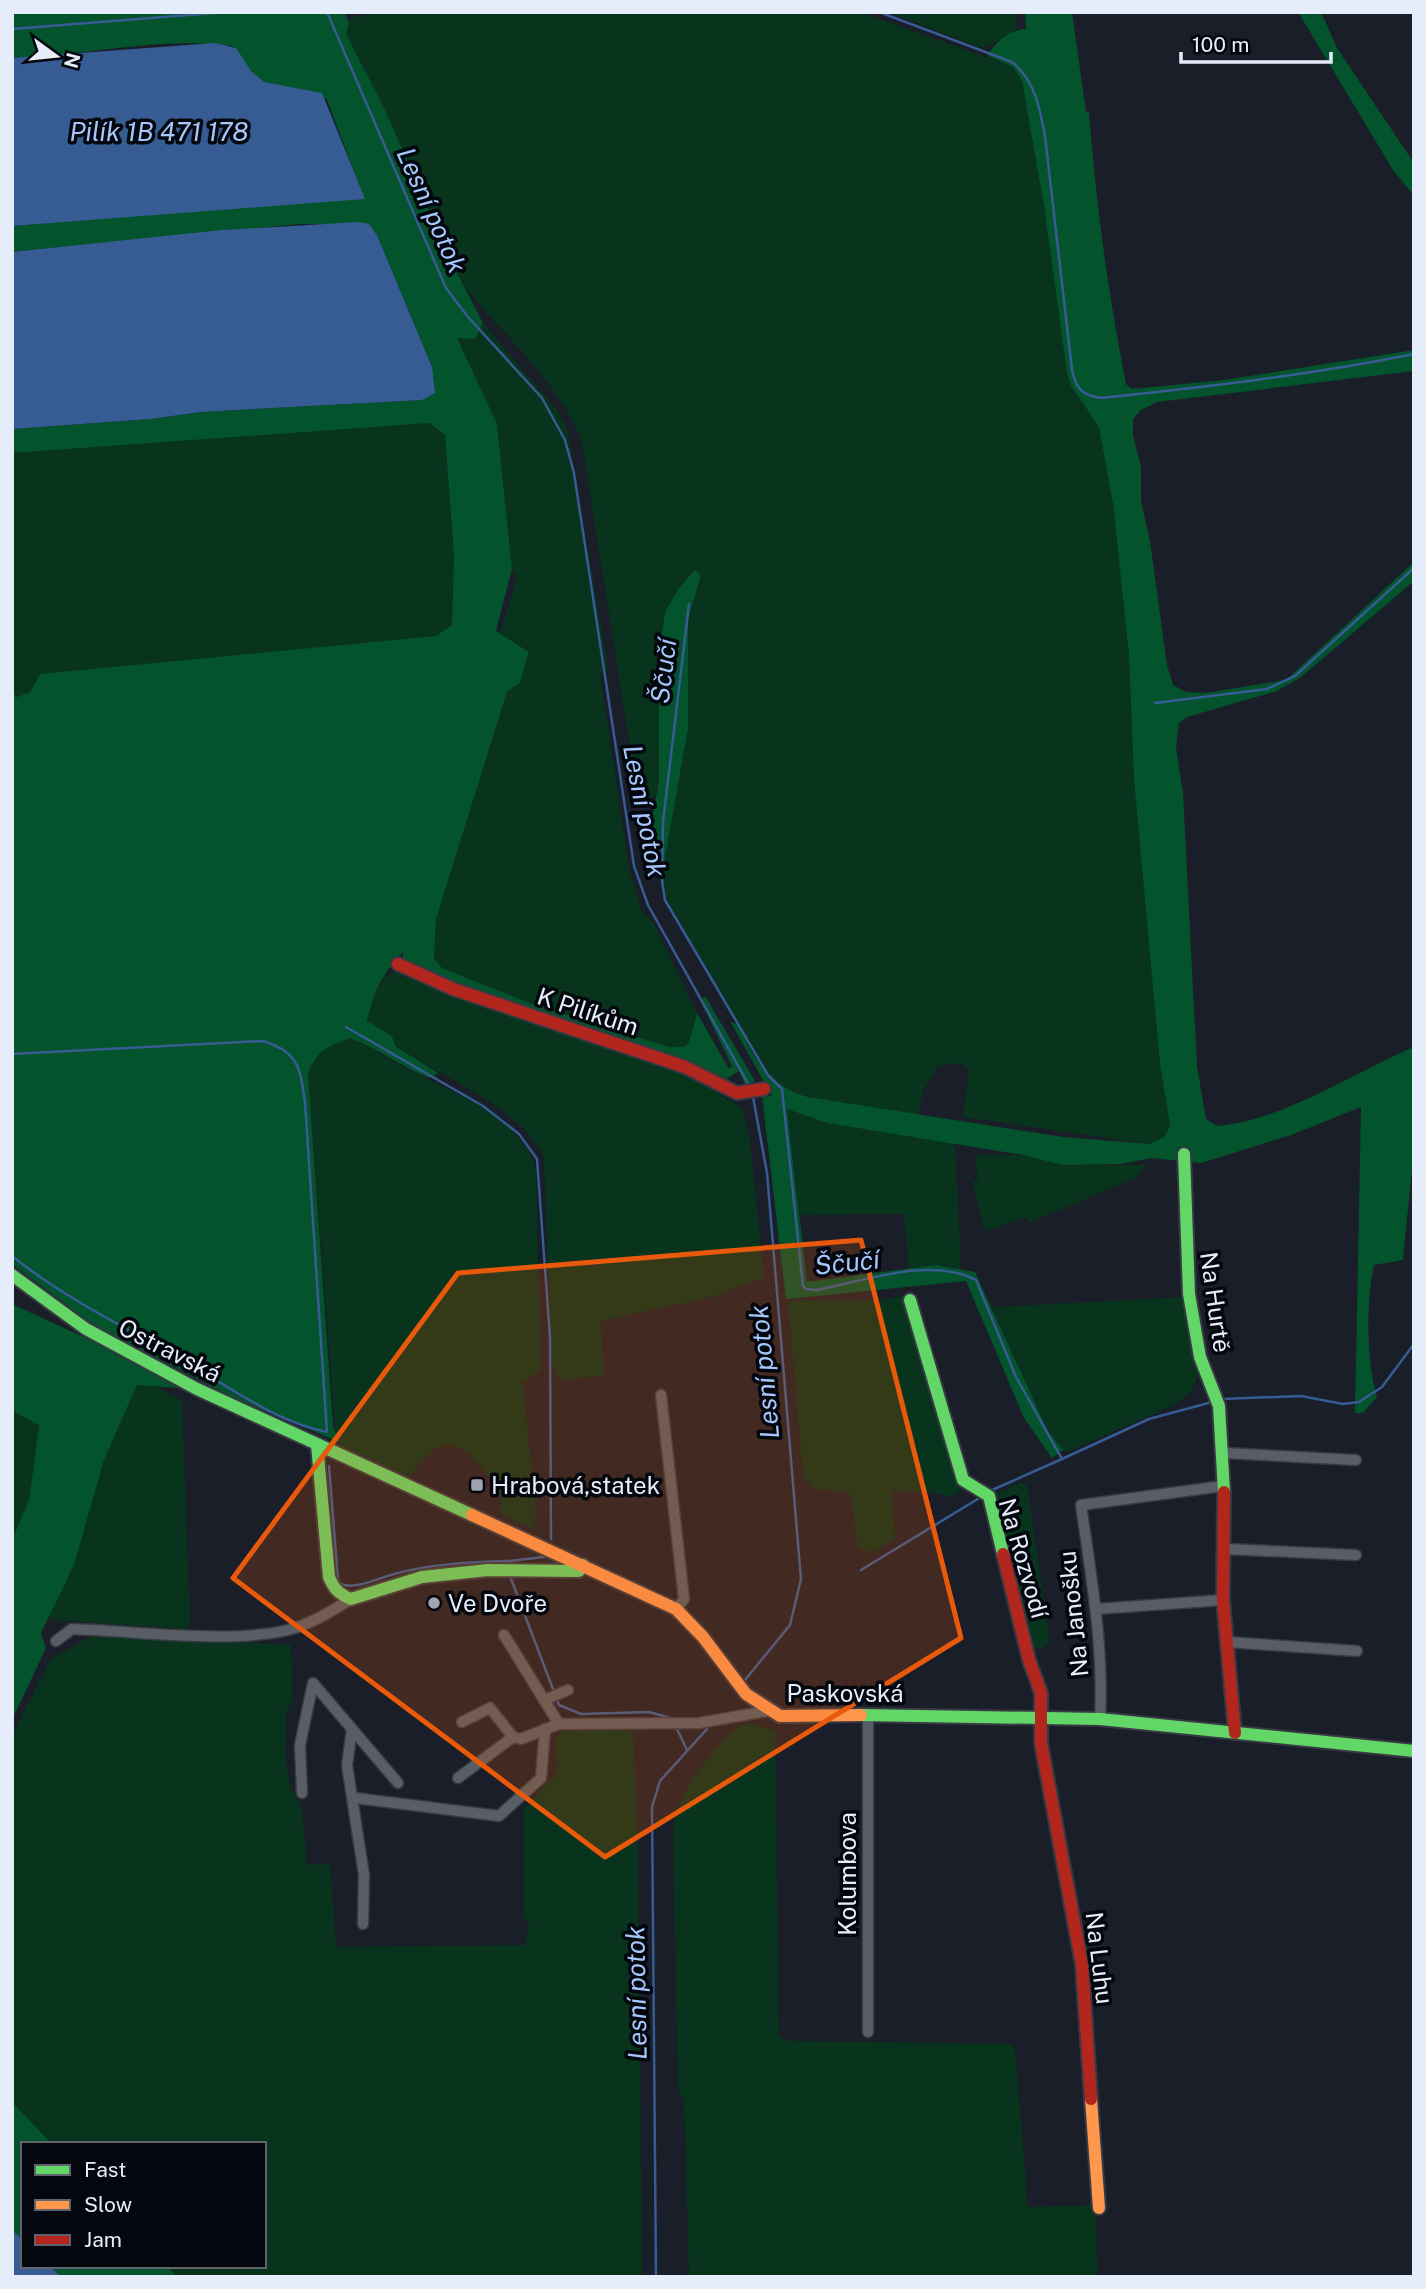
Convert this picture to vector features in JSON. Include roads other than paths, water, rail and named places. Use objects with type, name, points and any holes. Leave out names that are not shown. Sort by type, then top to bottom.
[{"type":"street","name":"K Pilíkům","points":[[398,964],[453,989],[637,1049],[706,1075],[729,1090],[756,1090]]},
{"type":"street","name":"Na Hurtě","points":[[1184,1154],[1189,1294],[1200,1357],[1216,1401],[1224,1453],[1226,1549],[1223,1601],[1235,1733]]},
{"type":"street","name":"Ostravská","points":[[12,1275],[86,1329],[136,1358],[317,1444]]},
{"type":"street","name":"Na Rozvodí","points":[[910,1300],[962,1480],[989,1496],[1029,1660],[1041,1680],[1044,1700],[1041,1716]]},
{"type":"street","points":[[661,1395],[684,1599],[676,1609]]},
{"type":"street","name":"Paskovská","points":[[317,1444],[676,1609],[697,1627],[733,1683],[744,1694],[767,1711],[790,1718],[1041,1716],[1100,1719],[1414,1751]]},
{"type":"street","points":[[317,1444],[329,1577],[334,1591],[351,1599]]},
{"type":"street","points":[[1224,1453],[1356,1460]]},
{"type":"street","name":"Na Janošku","points":[[1100,1719],[1102,1675],[1082,1505],[1223,1486]]},
{"type":"street","points":[[1226,1549],[1356,1555]]},
{"type":"street","points":[[56,1641],[72,1629],[228,1636],[288,1630],[324,1616],[351,1599],[422,1577],[488,1570],[579,1571],[583,1565]]},
{"type":"street","points":[[1096,1609],[1223,1601]]},
{"type":"street","points":[[504,1635],[556,1695],[559,1724]]},
{"type":"street","points":[[1227,1642],[1357,1651]]},
{"type":"street","points":[[302,1793],[300,1745],[313,1683],[398,1783]]},
{"type":"street","points":[[462,1722],[490,1708],[513,1737],[520,1738],[559,1724],[706,1722],[767,1711]]},
{"type":"street","name":"Kolumbova","points":[[868,1716],[868,2032]]},
{"type":"street","name":"Na Luhu","points":[[1041,1716],[1041,1743],[1082,1965],[1098,2208]]},
{"type":"street","points":[[352,1729],[347,1765],[355,1798],[364,1875],[363,1924]]},
{"type":"street","points":[[355,1798],[499,1816],[541,1778],[545,1730]]},
{"type":"street","points":[[458,1778],[513,1737]]},
{"type":"water","name":"Pilík 1B 471 178","points":[[215,43],[236,48],[251,71],[264,82],[322,93],[365,199],[12,226],[12,58]]},
{"type":"water","points":[[359,222],[369,224],[377,235],[432,367],[435,393],[422,400],[201,412],[151,419],[12,429],[12,252],[222,230]]},
{"type":"water","points":[[12,2230],[21,2238],[21,2268],[52,2268],[61,2277],[12,2277]]},
{"type":"waterway","points":[[12,29],[227,12]]},
{"type":"waterway","name":"Lesní potok","points":[[327,12],[446,288],[468,317],[542,398],[565,440],[574,473],[634,866],[648,905],[750,1087]]},
{"type":"waterway","points":[[879,12],[1012,62],[1031,86],[1045,136],[1072,370],[1078,386],[1085,393],[1101,398],[1180,389],[1297,374],[1414,354]]},
{"type":"waterway","points":[[1155,703],[1267,689],[1295,676],[1414,568]]},
{"type":"waterway","name":"Ščučí","points":[[689,604],[663,822],[662,881],[665,900],[768,1075],[782,1089],[803,1286],[817,1290],[918,1270],[958,1273],[976,1280],[1016,1377],[1062,1459],[1149,1419],[1212,1402]]},
{"type":"waterway","points":[[346,1027],[483,1106],[519,1134],[537,1159],[550,1337],[551,1539]]},
{"type":"waterway","points":[[12,1054],[263,1041],[275,1045],[291,1056],[299,1071],[305,1102],[327,1432],[295,1423],[250,1401],[183,1360],[83,1305],[12,1256]]},
{"type":"waterway","name":"Lesní potok","points":[[745,1680],[790,1625],[801,1579],[767,1173],[753,1097]]},
{"type":"waterway","name":"Ščučí","points":[[1222,1399],[1301,1396],[1343,1404],[1359,1402],[1382,1387],[1414,1344]]},
{"type":"waterway","points":[[990,1491],[1062,1459]]},
{"type":"waterway","points":[[329,1466],[338,1580],[341,1584],[360,1585],[394,1574],[450,1564],[508,1561],[509,1566]]},
{"type":"waterway","points":[[861,1570],[981,1497]]},
{"type":"waterway","points":[[509,1561],[544,1557]]},
{"type":"waterway","points":[[510,1576],[559,1705],[581,1714],[649,1712],[671,1718]]},
{"type":"waterway","points":[[677,1729],[687,1750]]},
{"type":"waterway","name":"Lesní potok","points":[[656,2277],[652,1807],[660,1781],[707,1729]]},
{"type":"place","name":"Hrabová,statek","points":[[477,1485]]},
{"type":"place","name":"Ve Dvoře","points":[[434,1603]]}]
